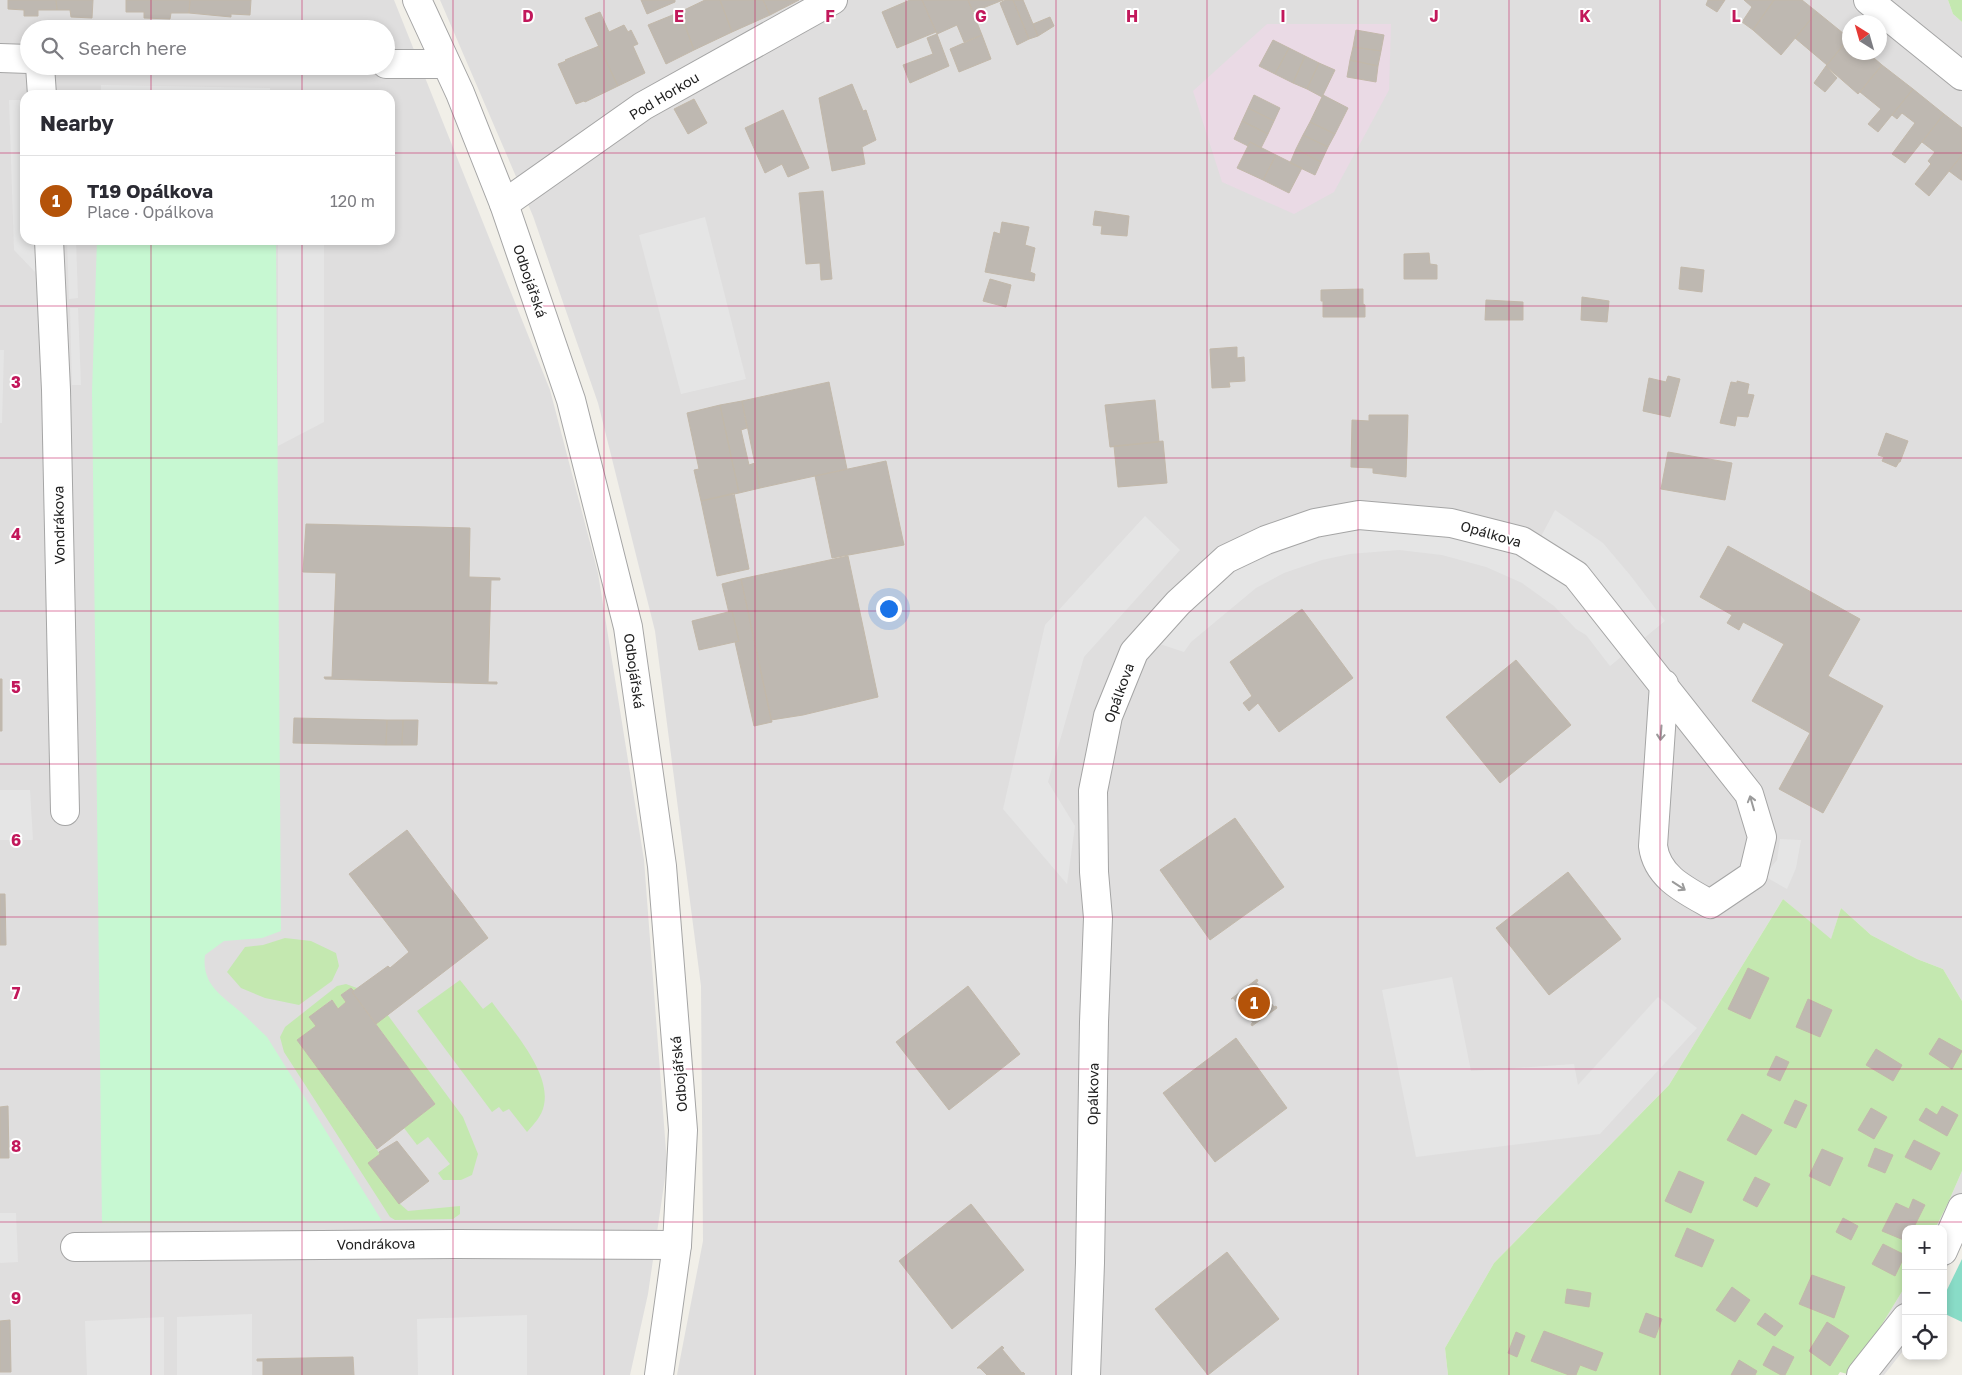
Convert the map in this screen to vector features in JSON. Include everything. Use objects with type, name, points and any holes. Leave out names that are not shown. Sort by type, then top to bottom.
[{"type":"street","name":"Odbojářská","points":[[417,0],[460,93],[504,204],[572,400],[628,627],[662,866],[684,1130],[677,1245],[659,1375]]},
{"type":"street","name":"Pod Horkou","points":[[504,204],[643,106],[833,0]]},
{"type":"street","points":[[1868,0],[1962,76]]},
{"type":"street","points":[[0,58],[20,59]]},
{"type":"street","points":[[395,64],[446,64]]},
{"type":"street","points":[[41,75],[42,90]]},
{"type":"street","name":"Vondrákova","points":[[49,245],[56,390],[65,811]]},
{"type":"street","name":"Opálkova","points":[[1086,1375],[1098,918],[1094,872],[1093,791],[1108,716],[1134,652],[1178,603],[1226,559],[1266,540],[1315,523],[1359,515],[1452,523],[1522,542],[1576,575],[1664,684],[1749,794],[1762,837],[1753,875],[1710,904],[1673,883],[1654,857],[1653,846],[1664,684]]},
{"type":"street","points":[[1947,1242],[1962,1208]]},
{"type":"street","name":"Vondrákova","points":[[75,1247],[456,1244],[677,1245]]},
{"type":"street","points":[[1861,1375],[1902,1323]]},
{"type":"shaded area","points":[[0,0],[394,0],[550,390],[598,573],[644,860],[667,1164],[648,1294],[630,1375],[0,1375]]},
{"type":"shaded area","points":[[440,0],[1948,0],[1953,14],[1962,22],[1962,1001],[1943,969],[1917,959],[1871,935],[1841,908],[1831,940],[1783,899],[1669,1085],[1494,1263],[1445,1348],[1448,1375],[677,1375],[703,1241],[701,986],[655,631],[598,403],[533,216]]},
{"type":"shaded area","points":[[1267,24],[1391,24],[1389,90],[1334,192],[1294,214],[1222,182],[1193,91]]},
{"type":"shaded area","points":[[101,85],[270,88],[270,90],[101,90]]},
{"type":"shaded area","points":[[9,100],[20,100],[20,245],[35,245],[36,273],[14,250]]},
{"type":"shaded area","points":[[705,217],[746,379],[681,394],[639,235]]},
{"type":"shaded area","points":[[67,245],[76,245],[78,298],[69,299]]},
{"type":"shaded area","points":[[278,245],[324,245],[324,422],[278,446]]},
{"type":"shaded area","points":[[70,308],[78,308],[81,385],[72,385]]},
{"type":"shaded area","points":[[0,350],[4,350],[2,423],[0,423]]},
{"type":"shaded area","points":[[1555,510],[1603,543],[1665,621],[1610,666],[1586,635],[1576,629],[1554,606],[1522,583],[1486,567],[1442,555],[1399,550],[1350,554],[1322,560],[1284,573],[1256,588],[1191,642],[1184,652],[1160,644],[1174,625],[1240,567],[1314,538],[1349,528],[1401,526],[1495,544],[1529,559]]},
{"type":"shaded area","points":[[1145,516],[1180,550],[1084,657],[1048,782],[1075,826],[1067,884],[1003,809],[1045,625]]},
{"type":"shaded area","points":[[0,790],[30,790],[33,840],[0,840]]},
{"type":"shaded area","points":[[1780,839],[1801,840],[1796,868],[1787,889],[1764,876],[1777,860]]},
{"type":"shaded area","points":[[1452,977],[1471,1071],[1574,1064],[1578,1085],[1658,997],[1697,1028],[1600,1134],[1416,1157],[1382,990]]},
{"type":"shaded area","points":[[1962,1171],[1962,1236],[1947,1268],[1947,1225],[1937,1225]]},
{"type":"shaded area","points":[[0,1213],[16,1213],[18,1262],[0,1263]]},
{"type":"shaded area","points":[[1902,1292],[1902,1352],[1884,1375],[1851,1375]]},
{"type":"shaded area","points":[[252,1314],[252,1375],[177,1375],[177,1317]]},
{"type":"shaded area","points":[[527,1315],[527,1375],[418,1375],[417,1319]]},
{"type":"shaded area","points":[[164,1317],[164,1375],[87,1375],[85,1321]]},
{"type":"green space","points":[[1948,0],[1962,0],[1962,22],[1953,14]]},
{"type":"green space","points":[[97,245],[276,245],[281,931],[262,938],[224,941],[205,955],[205,966],[210,983],[216,990],[267,1037],[382,1221],[102,1223],[92,392]]},
{"type":"green space","points":[[1783,899],[1831,939],[1841,908],[1871,935],[1917,959],[1943,969],[1962,1001],[1962,1171],[1937,1225],[1902,1225],[1902,1292],[1851,1375],[1840,1372],[1838,1375],[1448,1375],[1445,1348],[1494,1263],[1669,1085]]},
{"type":"green space","points":[[285,938],[311,941],[336,953],[339,966],[332,981],[299,1005],[265,998],[241,988],[227,972],[245,947],[263,945]]},
{"type":"green space","points":[[460,980],[483,1009],[492,1002],[519,1037],[542,1078],[545,1092],[543,1109],[540,1116],[527,1132],[509,1109],[503,1112],[499,1107],[492,1112],[417,1011]]},
{"type":"green space","points":[[346,984],[357,988],[354,991],[351,988],[341,995],[346,1002],[338,1009],[331,1000],[310,1017],[316,1026],[297,1040],[380,1154],[369,1163],[399,1203],[408,1211],[460,1206],[460,1214],[453,1219],[395,1220],[390,1217],[284,1052],[280,1037],[285,1027],[337,986]]},
{"type":"green space","points":[[387,1014],[463,1117],[478,1154],[472,1175],[461,1180],[443,1180],[438,1173],[450,1164],[428,1137],[417,1145],[404,1128],[435,1104],[376,1024]]},
{"type":"green space","points":[[1962,1259],[1962,1322],[1947,1315],[1947,1290]]},
{"type":"building","points":[[8,0],[56,0],[57,10],[38,10],[38,16],[24,16],[24,10],[8,9]]},
{"type":"building","points":[[56,0],[93,0],[92,18],[71,17],[70,10],[57,10]]},
{"type":"building","points":[[126,0],[190,0],[189,13],[171,13],[170,19],[144,18],[144,12],[126,12]]},
{"type":"building","points":[[190,0],[251,0],[250,15],[231,14],[231,17],[189,13]]},
{"type":"building","points":[[641,0],[675,0],[675,2],[647,14]]},
{"type":"building","points":[[705,0],[720,0],[732,32],[694,50],[680,12]]},
{"type":"building","points":[[720,0],[763,0],[770,15],[732,32]]},
{"type":"building","points":[[763,0],[799,0],[770,15]]},
{"type":"building","points":[[910,0],[922,0],[936,32],[897,48],[882,12]]},
{"type":"building","points":[[922,0],[968,0],[982,35],[964,42],[957,25],[937,34]]},
{"type":"building","points":[[968,0],[1003,0],[973,12]]},
{"type":"building","points":[[1005,0],[1013,0],[1029,39],[1017,45],[1000,3]]},
{"type":"building","points":[[1013,0],[1023,0],[1038,36],[1029,39]]},
{"type":"building","points":[[1708,0],[1725,0],[1717,12],[1706,5]]},
{"type":"building","points":[[1744,0],[1774,0],[1753,30],[1742,22],[1752,7]]},
{"type":"building","points":[[1774,0],[1802,0],[1817,12],[1781,55],[1753,30]]},
{"type":"building","points":[[600,12],[609,32],[624,25],[628,32],[631,30],[638,44],[633,46],[645,73],[618,86],[585,18]]},
{"type":"building","points":[[680,12],[694,50],[666,64],[648,25]]},
{"type":"building","points":[[1817,12],[1842,32],[1842,47],[1827,65],[1795,38]]},
{"type":"building","points":[[1050,17],[1054,26],[1038,36],[1033,24]]},
{"type":"building","points":[[1356,30],[1384,35],[1381,51],[1353,47]]},
{"type":"building","points":[[937,34],[949,66],[910,83],[903,65],[933,54],[927,38]]},
{"type":"building","points":[[982,35],[991,59],[959,72],[950,49]]},
{"type":"building","points":[[1273,40],[1289,48],[1275,74],[1259,66]]},
{"type":"building","points":[[599,46],[618,86],[585,102],[576,104],[558,64]]},
{"type":"building","points":[[1353,47],[1381,51],[1378,66],[1350,60]]},
{"type":"building","points":[[1842,47],[1842,60],[1876,60],[1882,65],[1858,94],[1826,66]]},
{"type":"building","points":[[1289,48],[1305,56],[1293,83],[1275,74]]},
{"type":"building","points":[[1305,56],[1319,63],[1307,89],[1293,83]]},
{"type":"building","points":[[1350,60],[1378,66],[1376,82],[1347,77]]},
{"type":"building","points":[[1319,63],[1335,70],[1322,97],[1307,89]]},
{"type":"building","points":[[1882,65],[1913,89],[1878,132],[1868,124],[1881,109],[1860,92]]},
{"type":"building","points":[[1826,66],[1837,78],[1825,92],[1814,83]]},
{"type":"building","points":[[852,84],[863,111],[866,110],[876,140],[862,147],[865,164],[832,171],[819,98]]},
{"type":"building","points":[[1913,89],[1944,114],[1905,163],[1892,154],[1915,123],[1902,113],[1897,119],[1892,115]]},
{"type":"building","points":[[1254,95],[1280,108],[1274,121],[1248,108]]},
{"type":"building","points":[[1323,95],[1348,108],[1335,134],[1310,122]]},
{"type":"building","points":[[694,99],[707,123],[688,134],[674,109]]},
{"type":"building","points":[[1248,108],[1274,121],[1268,134],[1242,121]]},
{"type":"building","points":[[783,110],[809,168],[788,177],[782,164],[765,173],[745,128]]},
{"type":"building","points":[[1944,114],[1962,128],[1962,155],[1929,196],[1915,184],[1931,164],[1928,161],[1935,152],[1922,142]]},
{"type":"building","points":[[1242,121],[1268,134],[1261,148],[1250,142],[1248,146],[1234,139]]},
{"type":"building","points":[[1310,122],[1335,134],[1328,147],[1303,135]]},
{"type":"building","points":[[1303,135],[1328,147],[1321,162],[1296,149]]},
{"type":"building","points":[[1250,142],[1276,155],[1263,180],[1237,168]]},
{"type":"building","points":[[1296,149],[1321,162],[1315,175],[1290,163]]},
{"type":"building","points":[[1276,155],[1302,168],[1289,193],[1263,180]]},
{"type":"building","points":[[1962,155],[1962,180],[1961,180],[1949,171]]},
{"type":"building","points":[[823,191],[832,279],[821,280],[820,263],[806,264],[799,193]]},
{"type":"building","points":[[1095,211],[1129,216],[1127,236],[1101,234],[1102,226],[1093,225]]},
{"type":"building","points":[[1002,222],[1029,227],[1025,245],[1035,248],[1030,272],[1035,274],[1034,281],[985,272],[994,232],[1000,234]]},
{"type":"building","points":[[1429,253],[1430,264],[1437,265],[1437,279],[1404,279],[1404,254]]},
{"type":"building","points":[[1681,267],[1704,270],[1702,292],[1679,289]]},
{"type":"building","points":[[990,279],[1011,285],[1006,307],[983,301]]},
{"type":"building","points":[[1363,289],[1365,317],[1323,317],[1321,290]]},
{"type":"building","points":[[1582,297],[1609,301],[1607,322],[1581,320]]},
{"type":"building","points":[[1486,300],[1523,302],[1523,320],[1485,320]]},
{"type":"building","points":[[1237,347],[1237,358],[1244,357],[1245,381],[1229,382],[1230,387],[1212,388],[1210,349]]},
{"type":"building","points":[[1668,376],[1680,379],[1670,417],[1643,411],[1649,378],[1666,382]]},
{"type":"building","points":[[1737,381],[1749,384],[1747,394],[1754,395],[1748,417],[1737,416],[1735,426],[1720,423],[1731,382],[1737,383]]},
{"type":"building","points":[[829,382],[847,469],[760,488],[742,401]]},
{"type":"building","points":[[1155,400],[1159,442],[1110,447],[1105,405]]},
{"type":"building","points":[[742,401],[747,428],[741,430],[749,465],[755,463],[760,488],[739,493],[720,405]]},
{"type":"building","points":[[720,405],[739,493],[701,501],[694,470],[699,469],[687,413]]},
{"type":"building","points":[[1369,415],[1408,415],[1406,477],[1373,473],[1373,468],[1351,467],[1352,420],[1369,421]]},
{"type":"building","points":[[1886,433],[1908,441],[1900,462],[1896,467],[1882,461],[1884,457],[1878,455]]},
{"type":"building","points":[[1163,441],[1167,483],[1118,487],[1114,446]]},
{"type":"building","points":[[1668,452],[1732,463],[1725,500],[1661,489]]},
{"type":"building","points":[[886,461],[904,545],[832,558],[815,476]]},
{"type":"building","points":[[734,493],[749,569],[717,576],[701,501]]},
{"type":"building","points":[[306,524],[470,528],[469,577],[500,578],[500,580],[491,580],[488,682],[497,682],[497,684],[325,679],[324,677],[332,677],[336,573],[303,572]]},
{"type":"building","points":[[1728,546],[1860,619],[1828,676],[1883,706],[1823,813],[1779,789],[1810,733],[1752,701],[1784,644],[1743,622],[1739,630],[1727,623],[1732,615],[1700,597]]},
{"type":"building","points":[[848,556],[878,697],[803,715],[771,720],[741,579]]},
{"type":"building","points":[[741,579],[772,722],[754,726],[735,642],[739,641],[732,611],[729,613],[722,584]]},
{"type":"building","points":[[1302,609],[1353,678],[1279,732],[1258,703],[1249,711],[1243,703],[1252,696],[1230,662]]},
{"type":"building","points":[[732,611],[739,641],[699,650],[692,621]]},
{"type":"building","points":[[1516,660],[1571,725],[1500,783],[1446,717]]},
{"type":"building","points":[[0,679],[2,679],[2,731],[0,731]]},
{"type":"building","points":[[294,718],[387,720],[386,745],[293,743]]},
{"type":"building","points":[[387,720],[403,720],[402,745],[386,745]]},
{"type":"building","points":[[403,720],[418,720],[417,745],[402,745]]},
{"type":"building","points":[[1235,818],[1284,887],[1210,940],[1160,870]]},
{"type":"building","points":[[407,830],[488,938],[376,1024],[352,992],[388,966],[390,968],[409,952],[349,874]]},
{"type":"building","points":[[1568,872],[1621,939],[1549,995],[1496,928]]},
{"type":"building","points":[[0,894],[5,894],[6,945],[0,945]]},
{"type":"building","points":[[1748,968],[1769,978],[1750,1019],[1728,1009]]},
{"type":"building","points":[[1257,979],[1258,981],[1256,982],[1274,1007],[1276,1006],[1277,1008],[1252,1026],[1251,1024],[1253,1023],[1233,998],[1231,999]]},
{"type":"building","points":[[968,986],[1020,1054],[949,1110],[896,1042]]},
{"type":"building","points":[[351,988],[354,991],[352,992],[435,1104],[377,1149],[297,1040],[316,1026],[309,1017],[332,1000],[338,1009],[346,1002],[341,995]]},
{"type":"building","points":[[1808,999],[1832,1010],[1820,1037],[1796,1027]]},
{"type":"building","points":[[1236,1038],[1287,1108],[1215,1162],[1163,1093]]},
{"type":"building","points":[[1939,1038],[1962,1051],[1952,1069],[1929,1054]]},
{"type":"building","points":[[1876,1049],[1902,1065],[1893,1081],[1866,1065]]},
{"type":"building","points":[[1776,1056],[1789,1062],[1780,1081],[1767,1075]]},
{"type":"building","points":[[1795,1100],[1807,1105],[1796,1128],[1784,1123]]},
{"type":"building","points":[[8,1106],[9,1158],[0,1158],[0,1107]]},
{"type":"building","points":[[1942,1106],[1958,1115],[1947,1136],[1919,1120],[1926,1108],[1937,1115]]},
{"type":"building","points":[[1871,1108],[1887,1117],[1874,1139],[1858,1130]]},
{"type":"building","points":[[1742,1114],[1772,1130],[1756,1155],[1727,1140]]},
{"type":"building","points":[[1914,1140],[1940,1153],[1931,1170],[1905,1157]]},
{"type":"building","points":[[397,1141],[429,1181],[399,1204],[368,1163],[380,1154],[379,1152]]},
{"type":"building","points":[[1875,1148],[1893,1155],[1885,1173],[1868,1166]]},
{"type":"building","points":[[1822,1149],[1843,1158],[1830,1186],[1809,1176]]},
{"type":"building","points":[[1679,1171],[1704,1182],[1691,1213],[1665,1201]]},
{"type":"building","points":[[1755,1177],[1770,1184],[1757,1207],[1743,1200]]},
{"type":"building","points":[[1913,1199],[1925,1205],[1915,1225],[1902,1225],[1902,1239],[1882,1231],[1896,1203],[1909,1209]]},
{"type":"building","points":[[971,1204],[1024,1270],[952,1329],[899,1261]]},
{"type":"building","points":[[1843,1218],[1858,1226],[1851,1240],[1836,1232]]},
{"type":"building","points":[[1687,1228],[1714,1240],[1702,1267],[1675,1256]]},
{"type":"building","points":[[1883,1244],[1902,1254],[1902,1261],[1895,1276],[1872,1264]]},
{"type":"building","points":[[1227,1252],[1279,1319],[1208,1375],[1155,1309]]},
{"type":"building","points":[[1812,1275],[1845,1287],[1834,1318],[1799,1304]]},
{"type":"building","points":[[1732,1287],[1750,1300],[1735,1322],[1716,1310]]},
{"type":"building","points":[[1567,1289],[1591,1293],[1589,1307],[1565,1303]]},
{"type":"building","points":[[1646,1313],[1662,1319],[1655,1338],[1639,1332]]},
{"type":"building","points":[[1765,1313],[1783,1326],[1775,1336],[1757,1324]]},
{"type":"building","points":[[10,1320],[11,1372],[0,1372],[0,1321]]},
{"type":"building","points":[[1827,1322],[1849,1336],[1830,1366],[1809,1351]]},
{"type":"building","points":[[1544,1331],[1603,1353],[1596,1371],[1580,1365],[1576,1375],[1569,1375],[1531,1361]]},
{"type":"building","points":[[1516,1332],[1525,1336],[1517,1357],[1508,1353]]},
{"type":"building","points":[[1002,1346],[1004,1348],[1002,1349],[1022,1373],[1025,1374],[987,1375],[980,1368],[977,1368]]},
{"type":"building","points":[[1773,1346],[1794,1357],[1785,1375],[1781,1375],[1763,1365]]},
{"type":"building","points":[[353,1357],[354,1375],[263,1375],[263,1361],[257,1361],[257,1359]]},
{"type":"building","points":[[1739,1360],[1757,1371],[1755,1375],[1731,1375]]},
{"type":"place","name":"T19 Opálkova","points":[[1254,1003]]}]
